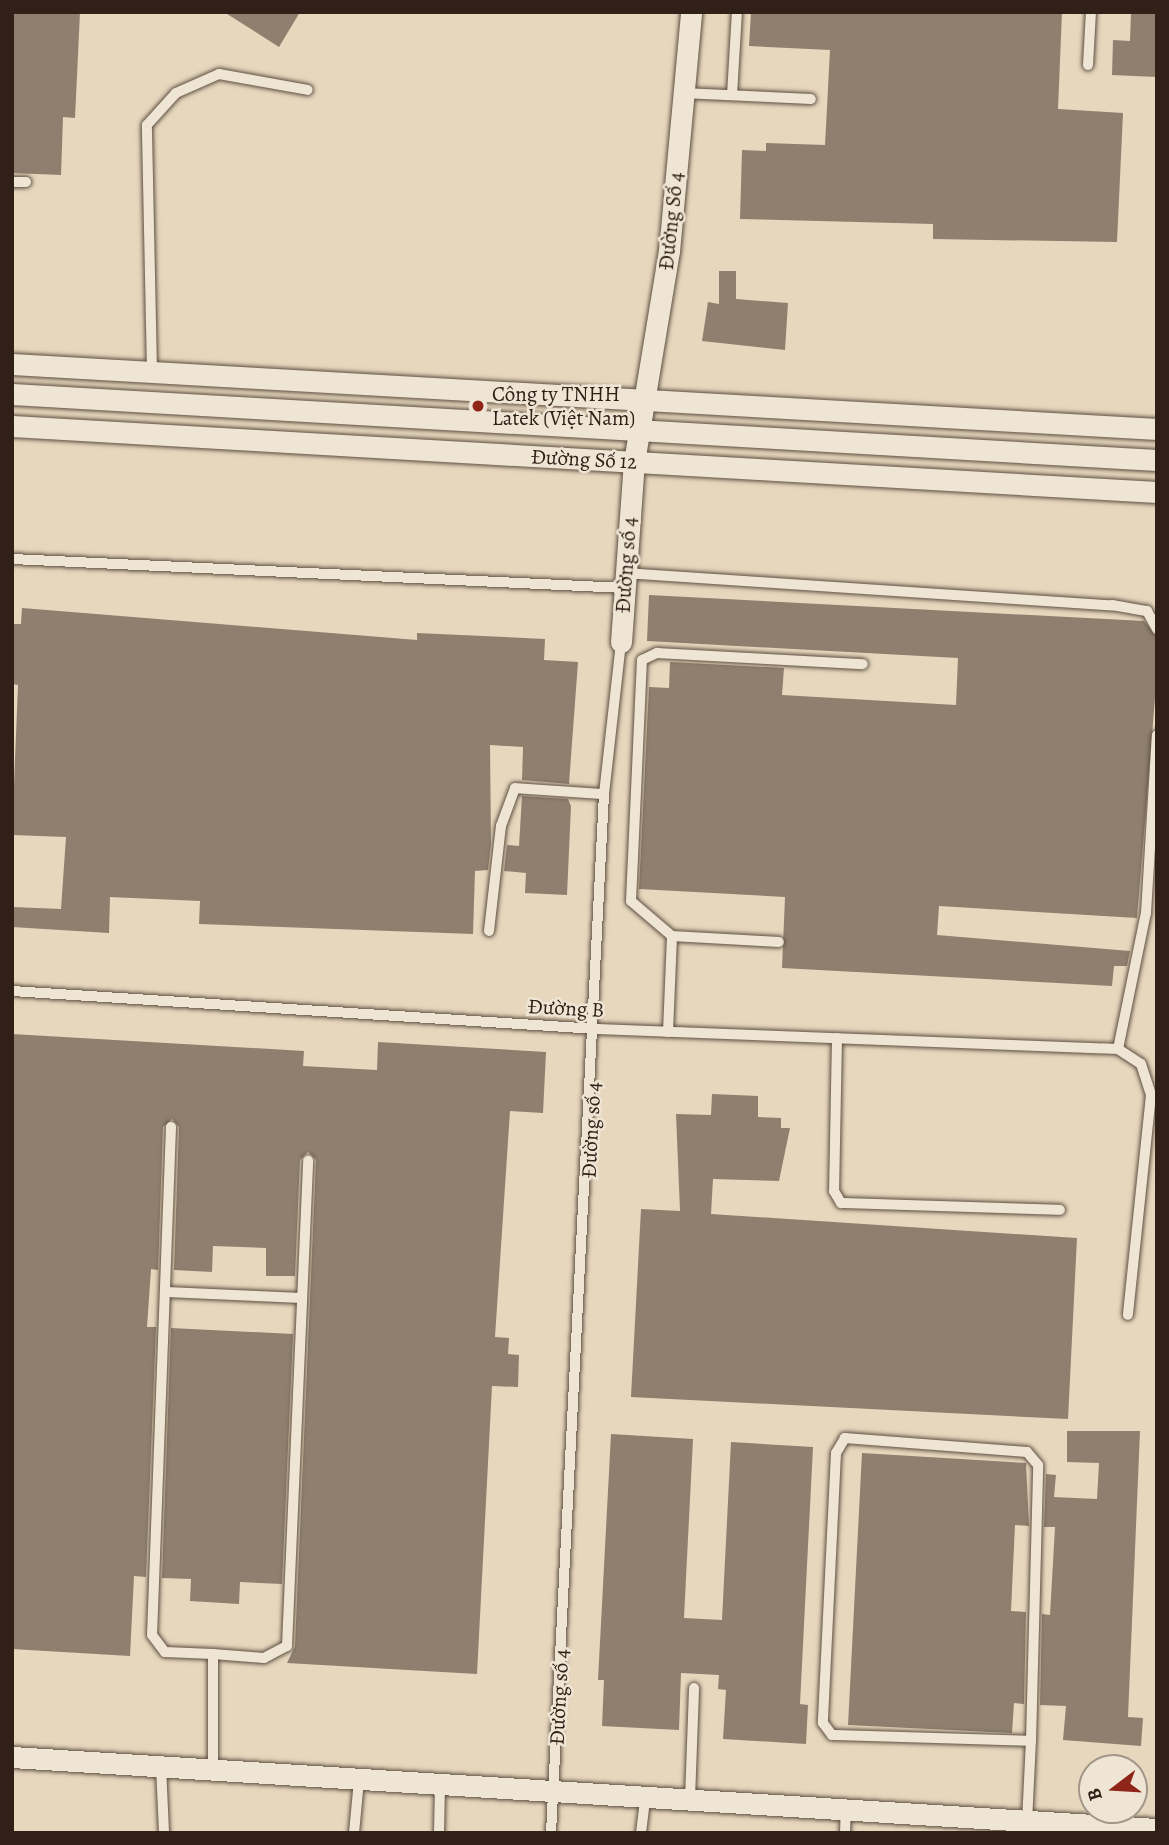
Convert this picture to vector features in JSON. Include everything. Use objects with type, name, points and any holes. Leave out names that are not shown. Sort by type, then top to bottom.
[{"type":"street","name":"Đường Số 4","points":[[638,429],[669,251],[691,12]]},
{"type":"street","points":[[12,364],[1157,429]]},
{"type":"street","name":"Đường Số 12","points":[[12,394],[1157,460]]},
{"type":"street","name":"Đường Số 12","points":[[12,426],[1157,492]]},
{"type":"street","name":"Đường số 4","points":[[621,642],[638,429]]},
{"type":"street","points":[[12,1757],[645,1798],[846,1806],[1027,1822],[1157,1829]]},
{"type":"lane","points":[[732,96],[737,12]]},
{"type":"lane","points":[[1088,65],[1091,12]]},
{"type":"lane","points":[[152,371],[147,125],[176,93],[219,74],[308,90]]},
{"type":"lane","points":[[683,93],[811,99]]},
{"type":"lane","points":[[12,181],[26,182]]},
{"type":"lane","points":[[12,559],[624,581],[1112,605],[1147,611],[1157,629]]},
{"type":"lane","name":"Đường số 4","points":[[551,1833],[597,1029],[604,794],[621,642]]},
{"type":"lane","points":[[779,942],[672,936],[631,901],[642,660],[657,653],[863,664]]},
{"type":"lane","points":[[1128,1315],[1152,1094],[1141,1064],[1118,1049],[1146,913],[1157,735]]},
{"type":"lane","points":[[489,931],[501,826],[515,788],[604,794]]},
{"type":"lane","points":[[668,1032],[672,936]]},
{"type":"lane","name":"Đường B","points":[[12,991],[597,1029],[1118,1049]]},
{"type":"lane","points":[[838,1038],[834,1191],[841,1203],[1060,1210]]},
{"type":"lane","points":[[171,1127],[152,1635],[165,1652],[264,1658],[287,1646],[308,1160]]},
{"type":"lane","points":[[166,1292],[302,1298]]},
{"type":"lane","points":[[1027,1822],[1031,1741],[1038,1465],[1027,1452],[845,1438],[836,1453],[823,1723],[832,1735],[1031,1741]]},
{"type":"lane","points":[[213,1654],[213,1770]]},
{"type":"lane","points":[[690,1799],[694,1688]]},
{"type":"lane","points":[[160,1766],[164,1833]]},
{"type":"lane","points":[[354,1833],[359,1780]]},
{"type":"lane","points":[[439,1833],[440,1785]]},
{"type":"lane","points":[[641,1833],[645,1798]]},
{"type":"lane","points":[[845,1833],[846,1806]]},
{"type":"building","points":[[12,12],[80,12],[75,118],[63,117],[61,175],[12,173]]},
{"type":"building","points":[[224,12],[300,12],[279,47]]},
{"type":"building","points":[[751,12],[1062,12],[1058,109],[1123,113],[1117,242],[933,239],[933,224],[740,219],[742,150],[766,151],[766,143],[825,145],[830,50],[749,46]]},
{"type":"building","points":[[1131,12],[1157,12],[1157,77],[1112,75],[1113,40],[1130,41]]},
{"type":"building","points":[[719,271],[736,271],[736,299],[788,303],[785,350],[702,341],[708,302],[719,304]]},
{"type":"building","points":[[649,595],[1144,621],[1157,637],[1157,674],[1137,918],[939,906],[937,935],[1130,951],[1127,966],[1114,966],[1112,986],[782,968],[785,897],[639,889],[649,687],[669,688],[670,662],[784,668],[782,695],[956,705],[958,658],[647,641]]},
{"type":"building","points":[[22,608],[417,640],[417,633],[545,639],[544,660],[578,662],[569,784],[522,780],[523,747],[490,745],[491,844],[488,870],[475,871],[473,934],[199,924],[200,901],[110,897],[109,933],[12,927],[12,907],[61,909],[66,837],[12,835],[18,685],[12,684],[12,624],[21,624]]},
{"type":"building","points":[[522,796],[568,799],[571,806],[567,895],[525,893],[526,873],[504,871],[507,845],[519,846]]},
{"type":"building","points":[[12,1034],[304,1051],[303,1066],[377,1070],[378,1042],[546,1052],[543,1113],[510,1111],[495,1337],[509,1338],[508,1354],[519,1355],[518,1387],[492,1386],[477,1674],[287,1663],[295,1646],[316,1160],[308,1152],[300,1160],[295,1276],[266,1276],[266,1248],[213,1246],[212,1272],[174,1270],[179,1127],[172,1119],[163,1127],[158,1270],[151,1269],[147,1327],[156,1327],[146,1577],[134,1576],[130,1656],[12,1649]]},
{"type":"building","points":[[712,1094],[758,1096],[758,1117],[781,1118],[781,1128],[790,1128],[779,1181],[713,1179],[711,1214],[1077,1238],[1068,1419],[631,1397],[641,1209],[680,1211],[676,1114],[711,1115]]},
{"type":"building","points":[[171,1328],[293,1334],[282,1584],[240,1582],[239,1604],[190,1601],[191,1579],[162,1578]]},
{"type":"building","points":[[1067,1431],[1140,1431],[1128,1717],[1143,1718],[1141,1746],[1063,1740],[1066,1706],[1040,1705],[1042,1614],[1050,1615],[1055,1527],[1044,1527],[1046,1474],[1056,1475],[1054,1497],[1097,1499],[1099,1463],[1067,1462]]},
{"type":"building","points":[[611,1434],[693,1439],[684,1618],[722,1620],[731,1442],[813,1447],[800,1704],[808,1705],[806,1744],[723,1739],[726,1690],[718,1689],[719,1675],[681,1673],[679,1730],[602,1726],[604,1680],[598,1680]]},
{"type":"building","points":[[862,1453],[1026,1463],[1029,1526],[1015,1525],[1011,1611],[1026,1612],[1024,1704],[1014,1703],[1012,1733],[848,1725]]},
{"type":"place","name":"Công ty TNHH Latek (Việt Nam)","points":[[478,406]]}]
